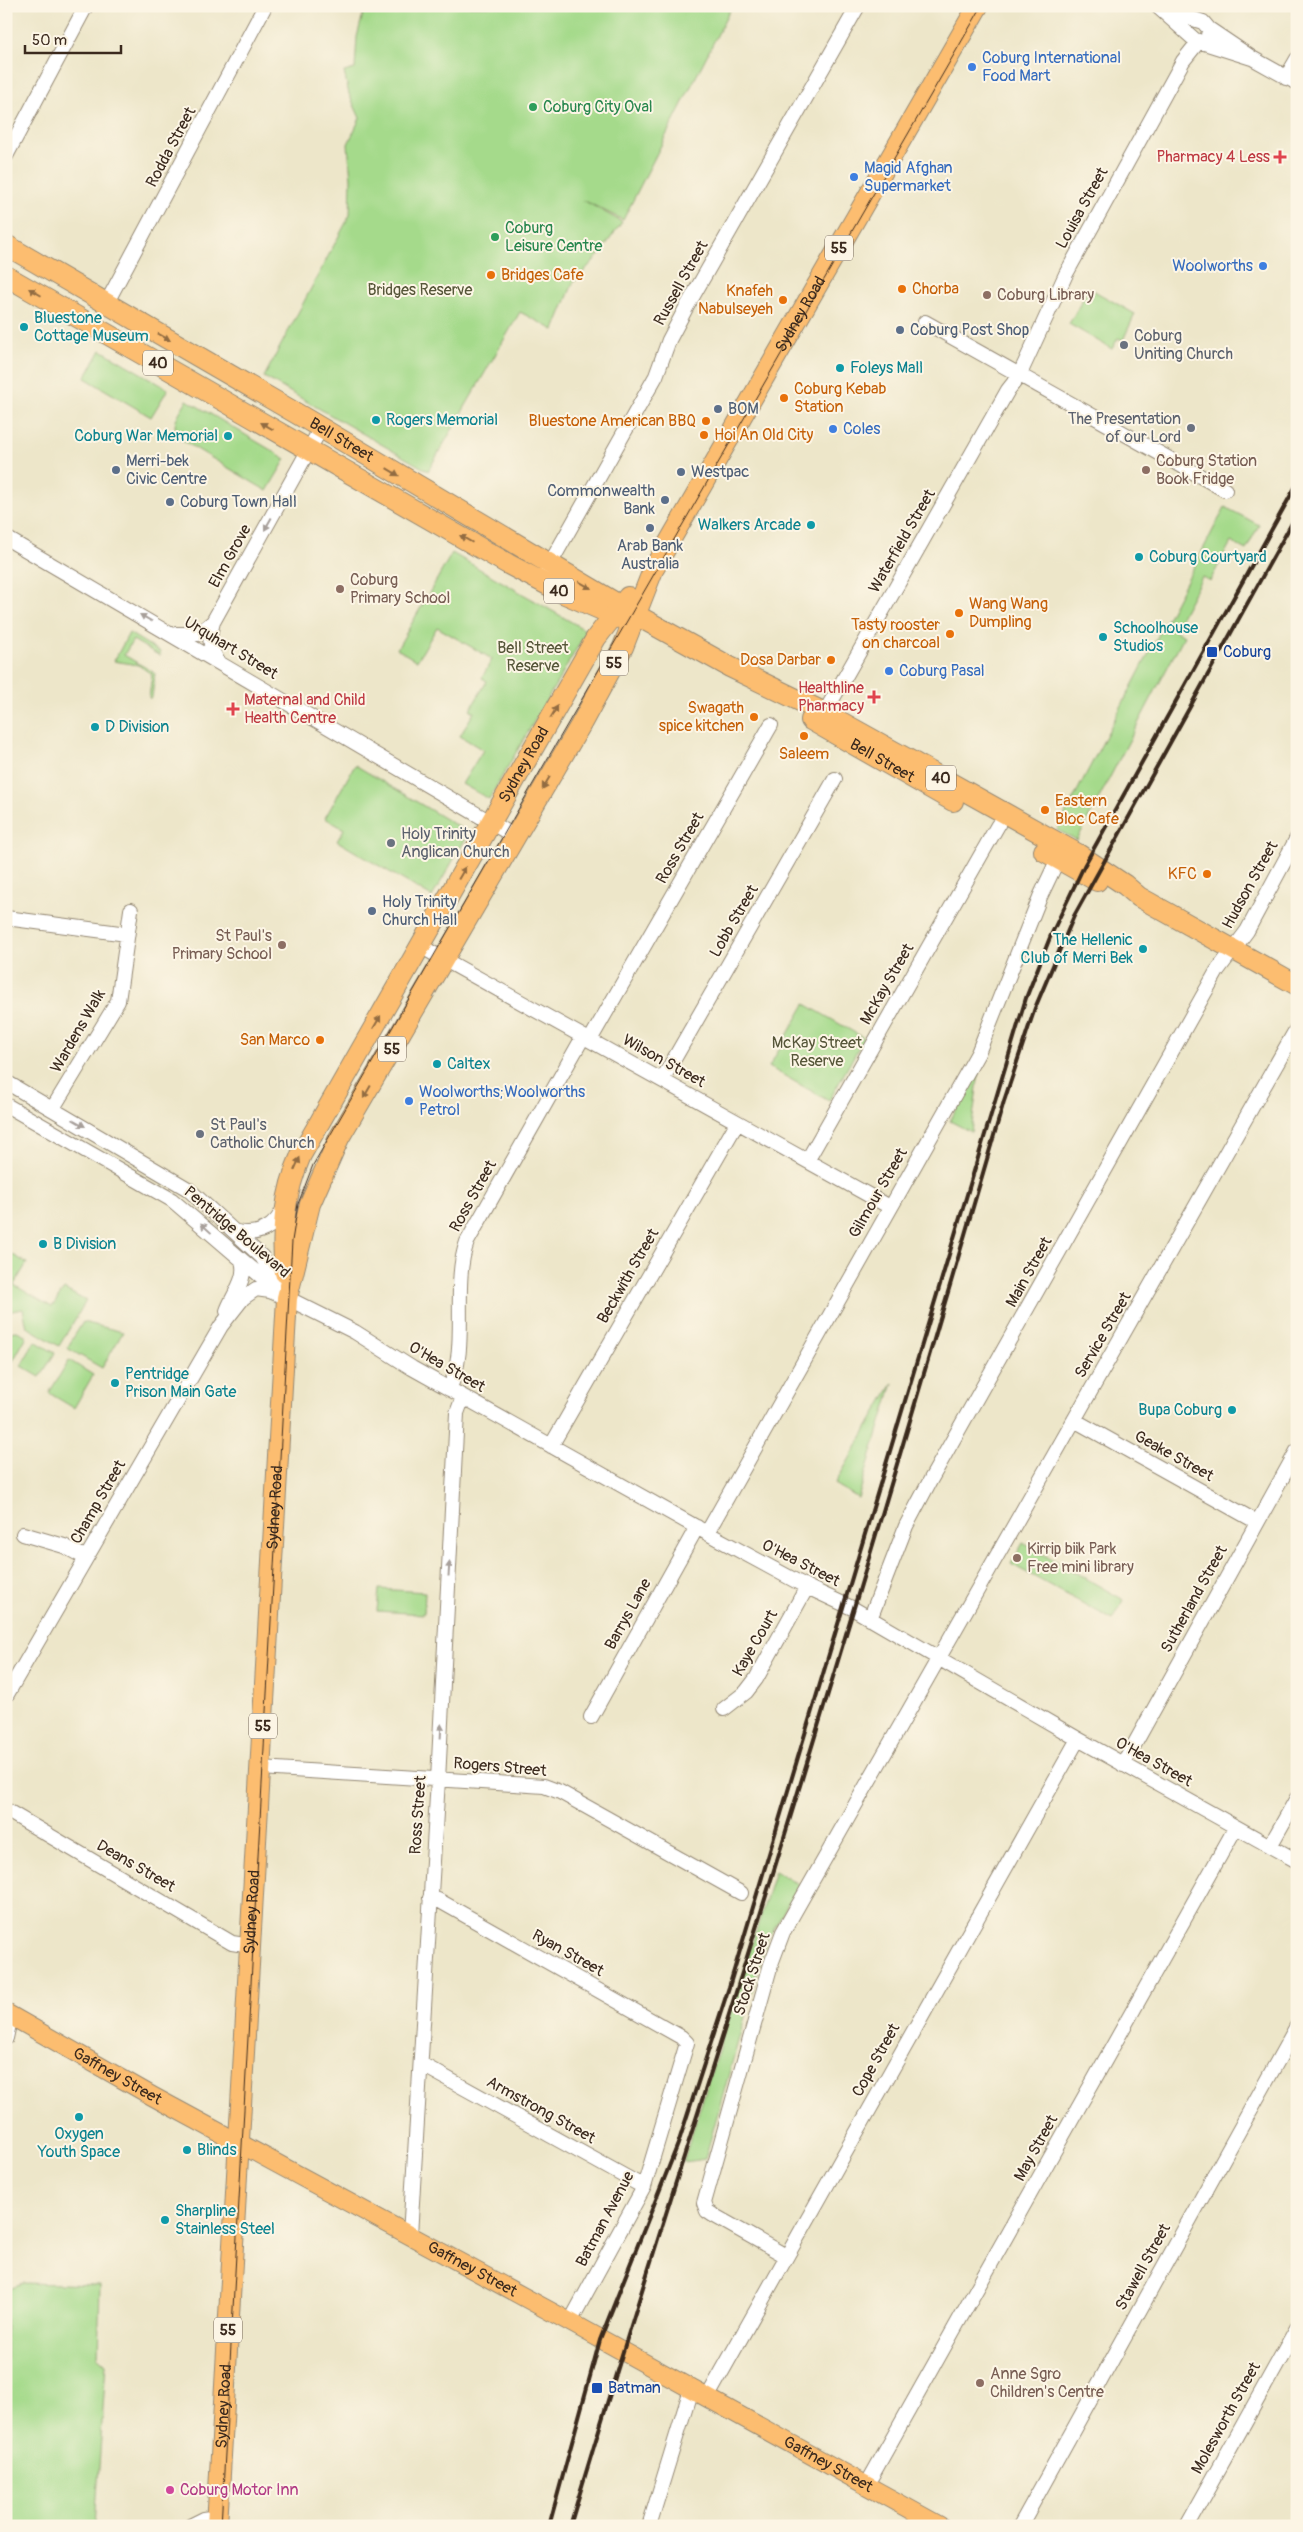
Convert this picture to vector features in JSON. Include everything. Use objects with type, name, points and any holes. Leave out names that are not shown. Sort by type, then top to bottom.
[{"type":"highway","name":"Sydney Road","points":[[218,2521],[288,1298],[301,1234],[322,1174],[340,1138],[514,836],[580,726],[626,615],[978,6]]},
{"type":"highway","name":"Bell Street","points":[[6,245],[421,489],[545,573]]},
{"type":"highway","name":"Bell Street","points":[[6,276],[309,451],[412,508],[626,615],[675,637],[822,719],[998,825],[1106,886],[1139,897],[1297,985]]},
{"type":"highway","points":[[412,508],[421,489]]},
{"type":"highway","name":"Sydney Road","points":[[288,1298],[284,1251],[286,1201],[289,1186],[301,1155],[599,633],[626,615]]},
{"type":"highway","name":"Bell Street","points":[[822,719],[1078,854],[1125,885],[1139,897]]},
{"type":"main road","name":"Gaffney Street","points":[[8,2014],[239,2143],[570,2322],[940,2526]]},
{"type":"street","points":[[6,156],[86,6]]},
{"type":"street","name":"Rodda Street","points":[[106,304],[265,6]]},
{"type":"street","name":"Russell Street","points":[[545,573],[656,376],[669,340],[686,308],[858,6]]},
{"type":"street","points":[[1157,7],[1195,34],[1252,58]]},
{"type":"street","points":[[1195,34],[1206,24],[1209,29],[1252,58],[1292,80],[1297,59]]},
{"type":"street","name":"Louisa Street","points":[[1018,376],[1066,274],[1183,61],[1195,34]]},
{"type":"street","points":[[925,322],[1018,376],[1225,490]]},
{"type":"street","name":"Waterfield Street","points":[[822,719],[1008,390],[1018,376]]},
{"type":"street","name":"Elm Grove","points":[[218,660],[211,650],[209,636],[213,622],[320,428]]},
{"type":"street","name":"Urquhart Street","points":[[6,538],[172,633],[514,836]]},
{"type":"street","points":[[172,633],[198,634],[213,622]]},
{"type":"street","name":"Ross Street","points":[[449,1389],[457,1368],[462,1267],[467,1242],[771,725]]},
{"type":"street","name":"Lobb Street","points":[[662,1080],[835,779]]},
{"type":"street","name":"McKay Street","points":[[807,1161],[998,825]]},
{"type":"street","name":"Hudson Street","points":[[1234,949],[1247,931],[1297,838]]},
{"type":"street","name":"Gilmour Street","points":[[702,1530],[978,1053],[1040,897],[1058,859]]},
{"type":"street","name":"Wardens Walk","points":[[53,1108],[118,1001],[131,910]]},
{"type":"street","points":[[6,918],[127,934]]},
{"type":"street","name":"Wilson Street","points":[[420,946],[890,1207]]},
{"type":"street","name":"Main Street","points":[[870,1619],[906,1526],[930,1479],[1217,972],[1234,949]]},
{"type":"street","name":"Service Street","points":[[938,1659],[1297,1028]]},
{"type":"street","name":"Pentridge Boulevard","points":[[6,1082],[181,1184],[237,1232],[269,1265],[288,1298]]},
{"type":"street","name":"Pentridge Boulevard","points":[[6,1105],[172,1200],[288,1298]]},
{"type":"street","name":"Beckwith Street","points":[[550,1446],[737,1123]]},
{"type":"street","points":[[237,1232],[251,1234],[263,1231],[277,1219],[286,1201]]},
{"type":"street","name":"Champ Street","points":[[6,1696],[221,1326],[242,1278],[244,1267],[242,1261]]},
{"type":"street","name":"Champ Street","points":[[221,1326],[243,1298],[256,1289],[270,1291],[288,1298]]},
{"type":"street","name":"O'Hea Street","points":[[288,1298],[355,1332],[463,1397],[702,1530],[870,1619],[1078,1740],[1297,1861]]},
{"type":"street","name":"Ross Street","points":[[410,2236],[458,1413],[463,1397]]},
{"type":"street","name":"Geake Street","points":[[1074,1420],[1258,1522]]},
{"type":"street","name":"Sutherland Street","points":[[1123,1765],[1297,1451]]},
{"type":"street","name":"Barrys Lane","points":[[591,1717],[702,1530]]},
{"type":"street","points":[[23,1534],[64,1546],[86,1558]]},
{"type":"street","name":"Kaye Court","points":[[724,1709],[746,1692],[756,1679],[807,1587]]},
{"type":"street","name":"Stock Street","points":[[786,2256],[708,2211],[705,2207],[705,2196],[776,1948],[938,1659]]},
{"type":"street","name":"Cope Street","points":[[707,2398],[1078,1740]]},
{"type":"street","name":"Rogers Street","points":[[260,1768],[551,1788],[742,1893]]},
{"type":"street","points":[[1270,1846],[1297,1798]]},
{"type":"street","name":"Deans Street","points":[[6,1810],[232,1943],[250,1946]]},
{"type":"street","name":"May Street","points":[[866,2486],[1236,1827]]},
{"type":"street","name":"Ryan Street","points":[[430,1898],[681,2036],[687,2043]]},
{"type":"street","points":[[6,2038],[8,2014]]},
{"type":"street","name":"Stawell Street","points":[[1020,2526],[1297,2026]]},
{"type":"street","name":"Batman Avenue","points":[[570,2322],[644,2187],[687,2043]]},
{"type":"street","name":"Armstrong Street","points":[[420,2064],[644,2187]]},
{"type":"street","name":"Molesworth Street","points":[[1187,2526],[1297,2328]]},
{"type":"street","points":[[649,2526],[691,2389]]},
{"type":"street","points":[[190,2526],[204,2519],[218,2521]]},
{"type":"green space","name":"Bridges Reserve","points":[[365,6],[732,6],[623,220],[583,200],[622,222],[598,256],[573,283],[554,330],[520,312],[428,471],[264,377],[350,215],[351,179],[348,144],[360,118],[349,94],[344,72],[355,69],[357,37]]},
{"type":"green space","points":[[1089,288],[1135,314],[1123,340],[1118,338],[1112,349],[1069,324]]},
{"type":"green space","points":[[101,350],[168,389],[151,417],[85,378]]},
{"type":"green space","points":[[187,400],[286,459],[267,491],[180,439],[175,429],[175,424]]},
{"type":"green space","points":[[1225,507],[1259,525],[1246,550],[1231,542],[1210,581],[1202,577],[1174,630],[1184,636],[1077,840],[1057,830]]},
{"type":"green space","name":"Bell Street Reserve","points":[[452,553],[587,631],[489,799],[462,784],[483,750],[460,736],[474,712],[470,710],[487,681],[482,678],[492,659],[437,627],[417,661],[397,649]]},
{"type":"green space","points":[[129,633],[160,652],[160,656],[133,640],[124,655],[155,673],[152,698],[149,698],[152,674],[138,665],[114,661]]},
{"type":"green space","points":[[355,765],[469,833],[432,897],[337,841],[344,829],[325,818]]},
{"type":"green space","name":"McKay Street Reserve","points":[[805,1004],[864,1038],[829,1101],[769,1067]]},
{"type":"green space","points":[[980,1065],[971,1132],[950,1121]]},
{"type":"green space","points":[[6,1251],[27,1263],[14,1285],[52,1307],[64,1289],[86,1301],[59,1346],[27,1327],[23,1309],[6,1312]]},
{"type":"green space","points":[[83,1322],[123,1332],[102,1368],[67,1348]]},
{"type":"green space","points":[[17,1331],[27,1336],[13,1361],[6,1357],[6,1332]]},
{"type":"green space","points":[[35,1341],[55,1353],[40,1377],[21,1366]]},
{"type":"green space","points":[[69,1360],[93,1375],[74,1408],[49,1393]]},
{"type":"green space","points":[[893,1383],[858,1498],[835,1484]]},
{"type":"green space","points":[[1023,1543],[1124,1600],[1113,1620],[1011,1564]]},
{"type":"green space","points":[[379,1589],[425,1592],[424,1614],[377,1611]]},
{"type":"green space","points":[[775,1871],[799,1885],[766,1942],[705,2159],[683,2162]]},
{"type":"green space","points":[[23,2283],[100,2285],[98,2357],[106,2364],[95,2526],[6,2526],[6,2289]]},
{"type":"tram line","points":[[221,2526],[292,1241],[298,1204],[313,1165],[982,6]]},
{"type":"railway","points":[[549,2526],[600,2340],[678,2144],[729,1987],[1026,998],[1051,935],[1084,866],[1297,484]]},
{"type":"railway","points":[[570,2526],[786,1832],[1004,1101],[1035,1008],[1074,916],[1297,514]]},
{"type":"place","name":"Coburg International Food Mart","points":[[972,67]]},
{"type":"place","name":"Coburg City Oval","points":[[533,107]]},
{"type":"place","name":"Pharmacy 4 Less","points":[[1280,157]]},
{"type":"place","name":"Magid Afghan Supermarket","points":[[854,177]]},
{"type":"place","name":"Coburg Leisure Centre","points":[[495,237]]},
{"type":"place","name":"Woolworths","points":[[1263,266]]},
{"type":"place","name":"Bridges Cafe","points":[[491,275]]},
{"type":"place","name":"Chorba","points":[[902,289]]},
{"type":"place","name":"Coburg Library","points":[[987,295]]},
{"type":"place","name":"Knafeh Nabulseyeh","points":[[783,300]]},
{"type":"place","name":"Bluestone Cottage Museum","points":[[24,327]]},
{"type":"place","name":"Coburg Post Shop","points":[[900,330]]},
{"type":"place","name":"Coburg Uniting Church","points":[[1124,345]]},
{"type":"place","name":"Foleys Mall","points":[[840,368]]},
{"type":"place","name":"Coburg Kebab Station","points":[[784,398]]},
{"type":"place","name":"BOM","points":[[718,409]]},
{"type":"place","name":"Rogers Memorial","points":[[376,420]]},
{"type":"place","name":"Bluestone American BBQ","points":[[706,421]]},
{"type":"place","name":"The Presentation of our Lord","points":[[1191,428]]},
{"type":"place","name":"Coles","points":[[833,429]]},
{"type":"place","name":"Hoi An Old City","points":[[704,435]]},
{"type":"place","name":"Coburg War Memorial","points":[[228,436]]},
{"type":"place","name":"Merri-bek Civic Centre","points":[[116,470]]},
{"type":"place","name":"Coburg Station Book Fridge","points":[[1146,470]]},
{"type":"place","name":"Westpac","points":[[681,472]]},
{"type":"place","name":"Commonwealth Bank","points":[[665,500]]},
{"type":"place","name":"Coburg Town Hall","points":[[170,502]]},
{"type":"place","name":"Walkers Arcade","points":[[811,525]]},
{"type":"place","name":"Arab Bank Australia","points":[[650,528]]},
{"type":"place","name":"Coburg Courtyard","points":[[1139,557]]},
{"type":"place","name":"Coburg Primary School","points":[[340,589]]},
{"type":"place","name":"Wang Wang Dumpling","points":[[959,613]]},
{"type":"place","name":"Tasty rooster on charcoal","points":[[950,634]]},
{"type":"place","name":"Schoolhouse Studios","points":[[1103,637]]},
{"type":"place","name":"Coburg","points":[[1212,652]]},
{"type":"place","name":"Dosa Darbar","points":[[831,660]]},
{"type":"place","name":"Coburg Pasal","points":[[889,671]]},
{"type":"place","name":"Healthline Pharmacy","points":[[874,697]]},
{"type":"place","name":"Maternal and Child Health Centre","points":[[233,709]]},
{"type":"place","name":"Swagath spice kitchen","points":[[754,717]]},
{"type":"place","name":"D Division","points":[[95,727]]},
{"type":"place","name":"Saleem","points":[[804,736]]},
{"type":"place","name":"Eastern Bloc Cafe","points":[[1045,810]]},
{"type":"place","name":"Holy Trinity Anglican Church","points":[[391,843]]},
{"type":"place","name":"KFC","points":[[1207,874]]},
{"type":"place","name":"Holy Trinity Church Hall","points":[[372,911]]},
{"type":"place","name":"St Paul's Primary School","points":[[282,945]]},
{"type":"place","name":"The Hellenic Club of Merri Bek","points":[[1143,949]]},
{"type":"place","name":"San Marco","points":[[320,1040]]},
{"type":"place","name":"Caltex","points":[[437,1064]]},
{"type":"place","name":"Woolworths;Woolworths Petrol","points":[[409,1101]]},
{"type":"place","name":"St Paul's Catholic Church","points":[[200,1134]]},
{"type":"place","name":"B Division","points":[[43,1244]]},
{"type":"place","name":"Pentridge Prison Main Gate","points":[[115,1383]]},
{"type":"place","name":"Bupa Coburg","points":[[1232,1410]]},
{"type":"place","name":"Kirrip biik Park Free mini library","points":[[1017,1558]]},
{"type":"place","name":"Oxygen Youth Space","points":[[79,2117]]},
{"type":"place","name":"Blinds","points":[[187,2150]]},
{"type":"place","name":"Sharpline Stainless Steel","points":[[165,2220]]},
{"type":"place","name":"Anne Sgro Children's Centre","points":[[980,2383]]},
{"type":"place","name":"Batman","points":[[597,2388]]},
{"type":"place","name":"Coburg Motor Inn","points":[[170,2490]]}]
